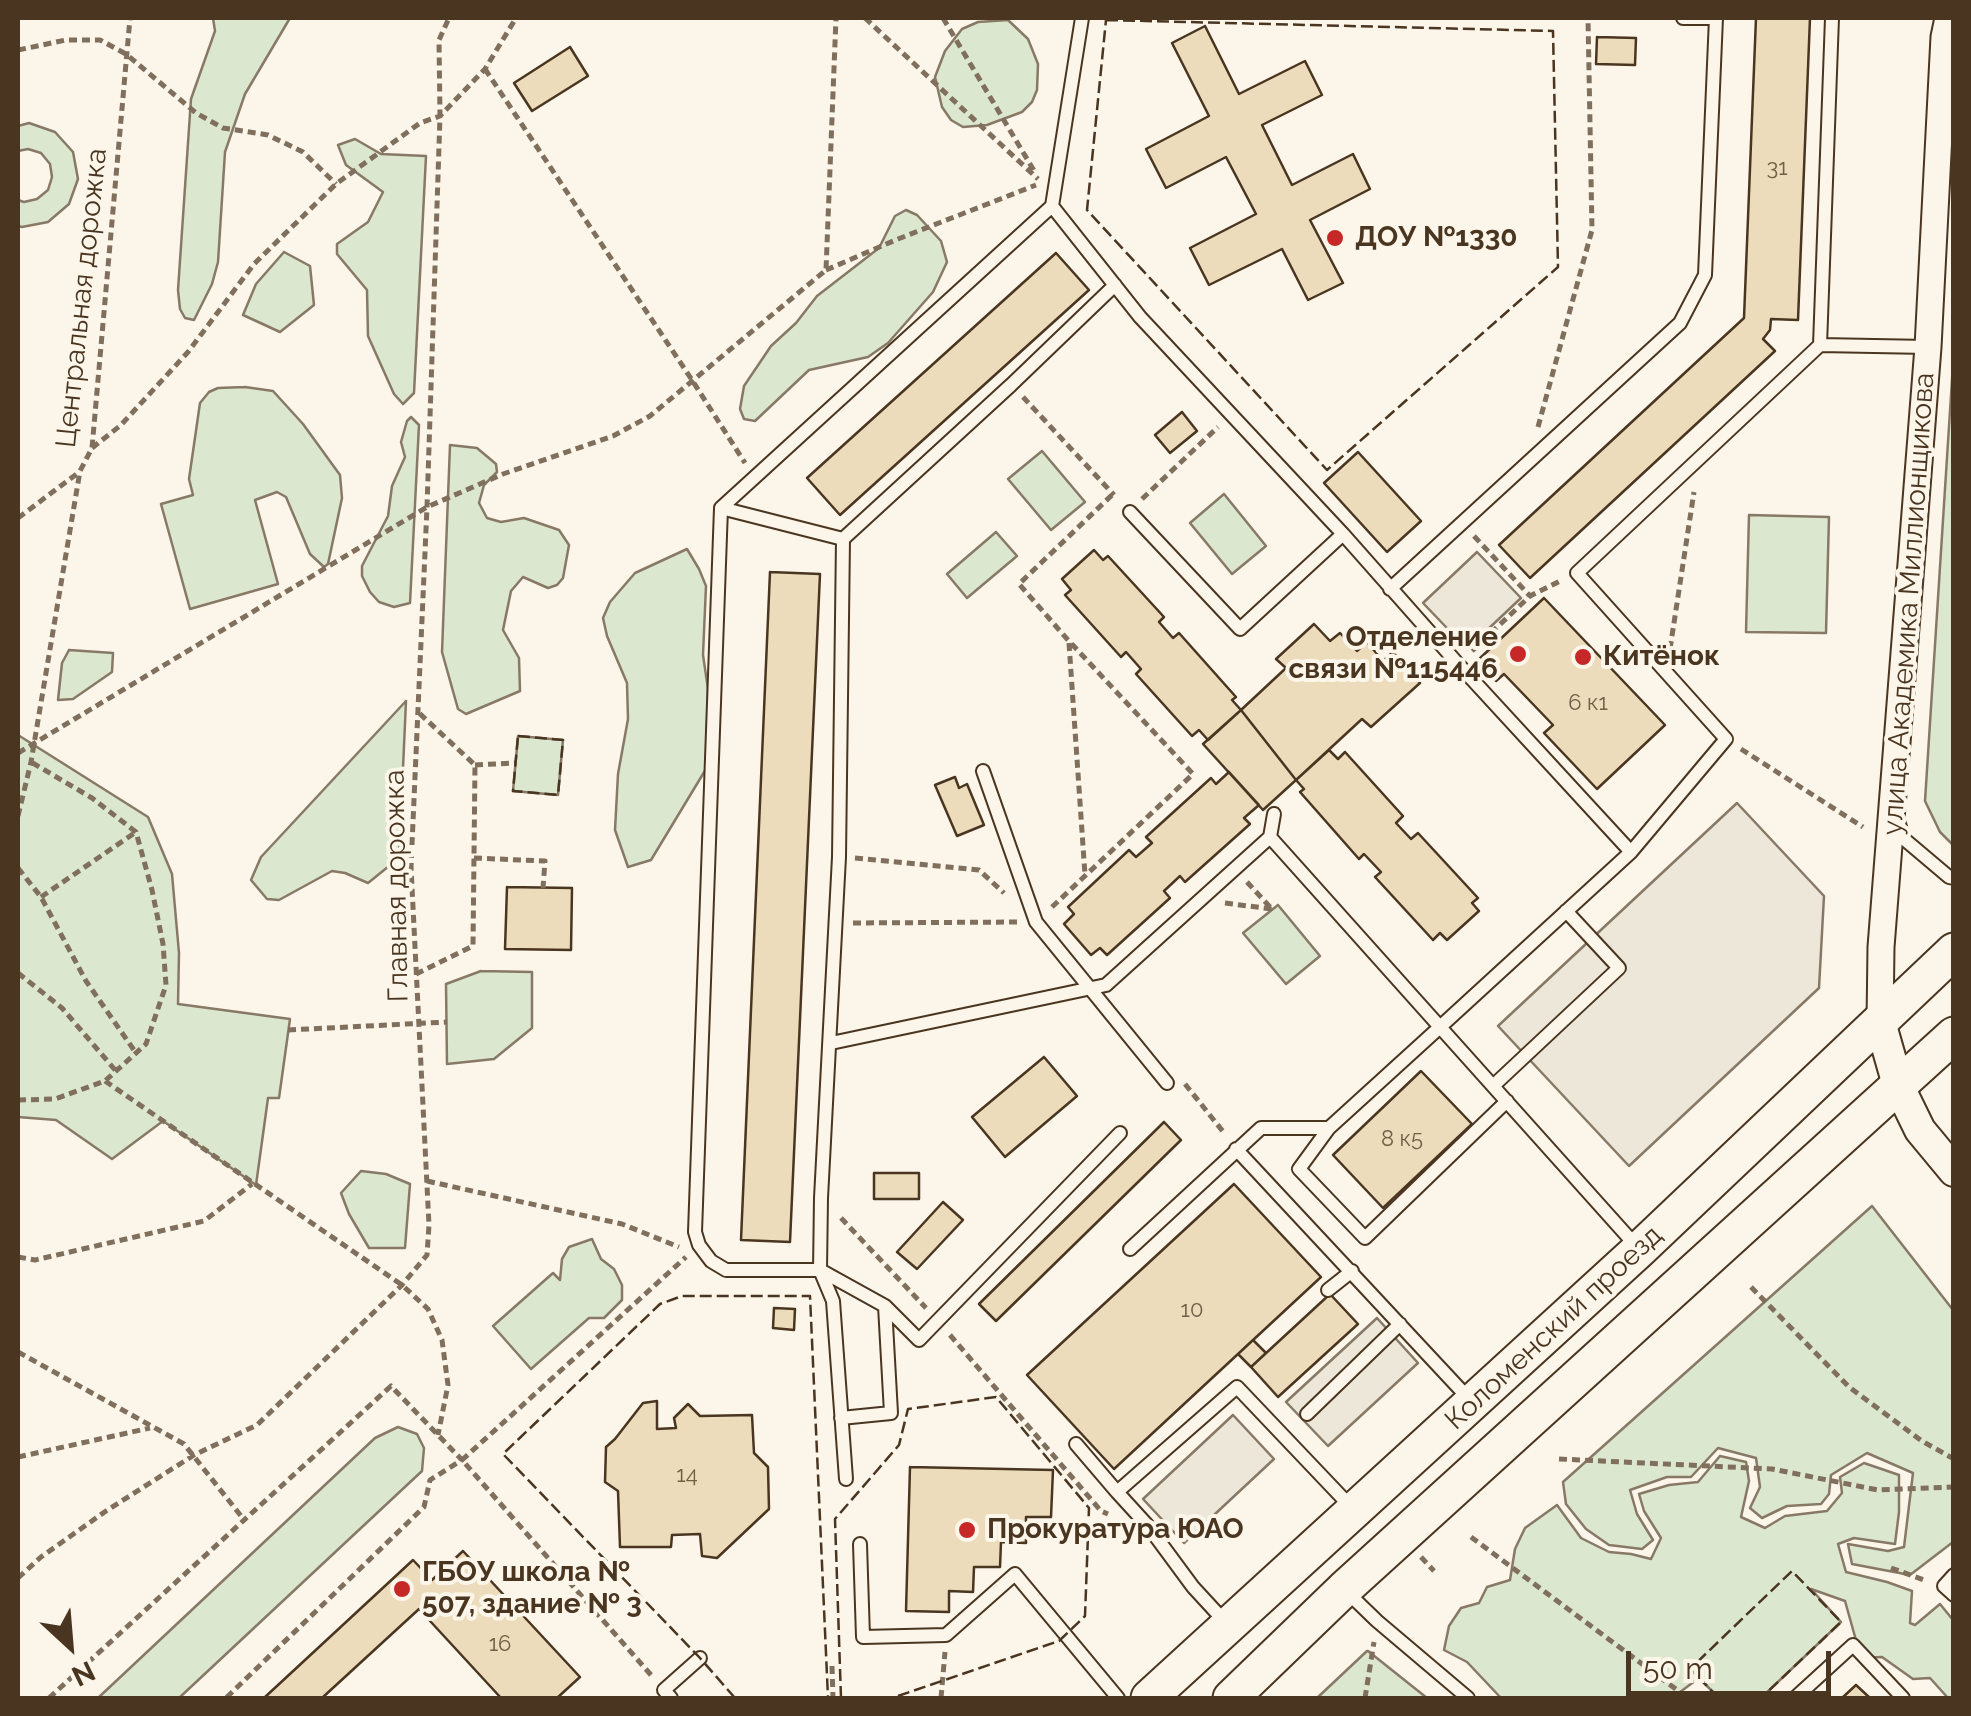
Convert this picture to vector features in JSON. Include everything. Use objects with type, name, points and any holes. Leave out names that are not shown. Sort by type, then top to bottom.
[{"type":"main road","name":"Коломенский проезд","points":[[1149,1698],[1640,1250],[1954,951]]},
{"type":"main road","name":"Коломенский проезд","points":[[1232,1698],[1344,1589],[1954,1034]]},
{"type":"street","name":"улица Академика Миллионщикова","points":[[1948,18],[1928,347],[1881,947],[1880,1022],[1898,1084],[1920,1130],[1954,1172]]},
{"type":"lane","points":[[1082,18],[1052,206],[721,508],[695,1232],[710,1261],[726,1270],[820,1270],[885,1306],[919,1340],[1120,1132]]},
{"type":"lane","points":[[1390,589],[1680,323],[1706,275],[1716,18],[1683,18]]},
{"type":"lane","points":[[1820,345],[1832,18]]},
{"type":"lane","points":[[1052,206],[1140,317],[1631,852]]},
{"type":"lane","points":[[846,1478],[833,1302],[820,1270],[840,856],[844,539],[1114,285]]},
{"type":"lane","points":[[1507,1102],[1365,1238],[1299,1169],[1329,1128],[1631,852],[1726,739],[1576,573],[1820,345],[1928,347]]},
{"type":"lane","points":[[721,508],[844,539]]},
{"type":"lane","points":[[1130,512],[1240,629],[1342,534]]},
{"type":"lane","points":[[983,771],[1036,922],[1167,1084]]},
{"type":"lane","points":[[1894,808],[1904,839],[1954,878]]},
{"type":"lane","points":[[831,1043],[1106,985],[1270,837],[1274,814]]},
{"type":"lane","points":[[1270,837],[1640,1250]]},
{"type":"lane","points":[[1493,1086],[1620,968],[1566,911]]},
{"type":"lane","points":[[1130,1249],[1261,1128],[1329,1128]]},
{"type":"lane","points":[[1236,1148],[1473,1403]]},
{"type":"lane","points":[[1328,1290],[1352,1271]]},
{"type":"lane","points":[[842,1418],[891,1413],[885,1306]]},
{"type":"lane","points":[[1308,1414],[1400,1324]]},
{"type":"lane","points":[[1117,1492],[1236,1387],[1354,1510]]},
{"type":"lane","points":[[1076,1444],[1229,1627]]},
{"type":"lane","points":[[860,1544],[863,1638],[946,1636],[1015,1574],[1118,1698]]},
{"type":"lane","points":[[1344,1589],[1468,1698]]},
{"type":"lane","points":[[1795,1698],[1853,1644],[1903,1698]]},
{"type":"lane","points":[[668,1694],[700,1658]]},
{"type":"path","name":"Центральная дорожка","points":[[18,816],[31,762],[80,472],[92,448],[130,18]]},
{"type":"path","name":"Главная дорожка","points":[[18,1578],[93,1520],[194,1455],[256,1424],[402,1285],[427,1255],[429,1226],[411,867],[440,116],[439,40],[449,18]]},
{"type":"path","points":[[92,448],[121,425],[188,352],[254,264],[336,184],[420,123],[440,116],[485,69],[515,18]]},
{"type":"path","points":[[826,270],[836,18]]},
{"type":"path","points":[[865,18],[1041,182]]},
{"type":"path","points":[[943,18],[1041,182]]},
{"type":"path","points":[[1528,462],[1592,230],[1588,18]]},
{"type":"path","points":[[18,50],[66,40],[100,40],[126,54],[196,113],[222,128],[268,135],[303,152],[336,184]]},
{"type":"path","points":[[485,69],[754,478]]},
{"type":"path","points":[[18,753],[426,507],[503,474],[613,436],[650,416],[826,270],[1041,182]]},
{"type":"path","points":[[1011,384],[1130,512],[1231,415]]},
{"type":"path","points":[[1666,672],[1699,459]]},
{"type":"path","points":[[18,518],[80,472]]},
{"type":"path","points":[[836,923],[1036,922],[1193,774],[1019,584],[1113,494]]},
{"type":"path","points":[[1462,522],[1530,596]]},
{"type":"path","points":[[1458,664],[1530,596],[1576,573]]},
{"type":"path","points":[[1068,640],[1085,875]]},
{"type":"path","points":[[418,712],[475,765],[515,764]]},
{"type":"path","points":[[1726,739],[1864,827]]},
{"type":"path","points":[[18,1100],[55,1099],[104,1081],[146,1044],[166,985],[163,944],[136,832],[92,798],[31,762]]},
{"type":"path","points":[[416,974],[472,946],[475,765]]},
{"type":"path","points":[[41,897],[136,832]]},
{"type":"path","points":[[840,856],[978,870],[1036,922]]},
{"type":"path","points":[[474,858],[545,862],[543,888]]},
{"type":"path","points":[[18,868],[41,897],[86,981],[136,1053]]},
{"type":"path","points":[[1200,900],[1272,909],[1235,868]]},
{"type":"path","points":[[18,973],[62,1008],[116,1070]]},
{"type":"path","points":[[288,1030],[446,1022]]},
{"type":"path","points":[[104,1081],[402,1285],[428,1309],[442,1340],[448,1385],[438,1435]]},
{"type":"path","points":[[226,1698],[424,1506],[430,1480],[462,1460],[691,1251],[622,1224],[426,1181]]},
{"type":"path","points":[[18,1257],[34,1260],[204,1221],[253,1183]]},
{"type":"path","points":[[822,1198],[937,1320],[1101,1512]]},
{"type":"path","points":[[1751,1287],[1850,1387],[1922,1442],[1954,1459]]},
{"type":"path","points":[[18,1352],[184,1444],[245,1521]]},
{"type":"path","points":[[49,1698],[391,1386],[462,1460],[668,1694]]},
{"type":"path","points":[[18,1457],[153,1427]]},
{"type":"path","points":[[1559,1459],[1772,1469],[1878,1490],[1954,1487]]},
{"type":"path","points":[[1471,1538],[1688,1698]]},
{"type":"path","points":[[1891,1568],[1950,1586]]},
{"type":"path","points":[[1365,1698],[1377,1621]]},
{"type":"path","points":[[941,1698],[946,1636]]},
{"type":"path","points":[[832,1666],[833,1698]]},
{"type":"green space","points":[[213,18],[290,18],[245,94],[225,152],[218,262],[194,320],[185,318],[180,309],[178,290],[191,99],[215,31]]},
{"type":"green space","points":[[1008,20],[1028,39],[1038,64],[1037,90],[1032,102],[1022,112],[987,125],[963,127],[951,120],[942,107],[935,77],[945,51],[962,29],[978,22]]},
{"type":"green space","points":[[29,123],[55,132],[73,152],[78,179],[69,204],[48,222],[22,227],[18,226],[18,200],[37,199],[48,190],[52,177],[50,164],[41,153],[18,151],[18,126]]},
{"type":"green space","points":[[355,139],[381,154],[426,156],[414,393],[403,404],[394,394],[368,336],[367,290],[337,254],[337,244],[368,222],[383,192],[346,165],[338,145]]},
{"type":"green space","points":[[906,210],[917,215],[941,241],[947,262],[933,292],[888,343],[868,357],[809,370],[755,421],[744,419],[740,409],[744,386],[771,346],[817,296],[879,248],[895,216]]},
{"type":"green space","points":[[284,252],[310,266],[314,305],[280,332],[243,315],[256,284]]},
{"type":"green space","points":[[1953,364],[1953,845],[1940,832],[1925,801]]},
{"type":"green space","points":[[218,388],[273,391],[340,475],[342,498],[328,564],[324,567],[310,554],[286,497],[277,492],[255,500],[278,584],[190,609],[161,504],[193,495],[189,479],[200,403]]},
{"type":"green space","points":[[411,417],[419,425],[410,603],[394,607],[379,602],[370,592],[362,566],[388,516],[392,486],[405,457],[401,442]]},
{"type":"green space","points":[[450,445],[477,448],[496,464],[497,472],[484,485],[479,503],[487,518],[501,522],[524,518],[559,530],[569,545],[563,578],[557,585],[548,588],[523,577],[511,591],[503,630],[519,658],[520,691],[466,714],[458,709],[442,652]]},
{"type":"green space","points":[[1042,451],[1085,502],[1051,530],[1008,479]]},
{"type":"green space","points":[[1224,494],[1266,546],[1232,574],[1190,523]]},
{"type":"green space","points":[[1749,515],[1829,517],[1826,633],[1746,632]]},
{"type":"green space","points":[[996,532],[1017,556],[967,598],[947,574]]},
{"type":"green space","points":[[687,549],[706,586],[706,769],[651,860],[628,867],[615,830],[618,774],[628,719],[627,683],[603,618],[610,602],[635,573]]},
{"type":"green space","points":[[69,650],[113,653],[112,672],[73,699],[58,700],[62,663]]},
{"type":"green space","points":[[406,701],[399,858],[368,883],[332,871],[279,900],[267,899],[251,880],[261,857]]},
{"type":"green space","points":[[18,735],[148,817],[172,874],[179,953],[178,1004],[290,1019],[279,1098],[268,1098],[256,1185],[163,1121],[112,1159],[56,1120],[18,1117]]},
{"type":"green space","points":[[518,736],[563,740],[558,795],[513,791]]},
{"type":"green space","points":[[1278,905],[1320,956],[1286,984],[1243,933]]},
{"type":"green space","points":[[481,971],[532,972],[532,1028],[494,1059],[447,1064],[446,984]]},
{"type":"green space","points":[[361,1171],[386,1174],[410,1184],[405,1248],[369,1248],[349,1214],[341,1193]]},
{"type":"green space","points":[[1872,1206],[1953,1310],[1953,1542],[1910,1575],[1852,1564],[1848,1544],[1888,1551],[1904,1547],[1913,1473],[1867,1453],[1831,1475],[1829,1494],[1821,1504],[1787,1506],[1762,1518],[1750,1508],[1760,1487],[1756,1458],[1718,1448],[1691,1477],[1667,1477],[1630,1490],[1637,1514],[1653,1540],[1642,1549],[1609,1545],[1586,1529],[1566,1504],[1563,1482]]},
{"type":"green space","points":[[592,1239],[601,1259],[614,1269],[622,1285],[622,1300],[604,1318],[589,1318],[531,1369],[493,1326],[553,1273],[560,1280],[562,1259],[569,1247]]},
{"type":"green space","points":[[398,1427],[417,1434],[424,1448],[422,1471],[179,1698],[98,1698],[375,1438]]},
{"type":"green space","points":[[1720,1456],[1746,1462],[1749,1481],[1741,1517],[1765,1528],[1785,1516],[1827,1511],[1842,1493],[1840,1477],[1864,1463],[1899,1475],[1895,1544],[1854,1538],[1838,1544],[1846,1572],[1912,1591],[1910,1623],[1915,1625],[1940,1604],[1953,1620],[1953,1698],[1948,1698],[1930,1678],[1913,1679],[1882,1657],[1861,1658],[1845,1601],[1811,1589],[1841,1622],[1761,1698],[1719,1698],[1699,1678],[1672,1698],[1501,1698],[1467,1662],[1444,1650],[1449,1626],[1461,1608],[1479,1603],[1487,1587],[1510,1580],[1515,1549],[1525,1528],[1557,1505],[1581,1538],[1609,1552],[1651,1559],[1661,1538],[1644,1511],[1639,1494],[1698,1482]]},
{"type":"green space","points":[[1368,1651],[1427,1698],[1317,1698]]},
{"type":"shaded area","points":[[1477,552],[1521,598],[1467,649],[1423,603]]},
{"type":"shaded area","points":[[1737,803],[1824,896],[1819,988],[1629,1166],[1498,1026]]},
{"type":"shaded area","points":[[1377,1318],[1418,1363],[1328,1446],[1286,1402]]},
{"type":"shaded area","points":[[1233,1415],[1274,1459],[1184,1543],[1143,1499]]},
{"type":"building","points":[[1756,18],[1810,18],[1798,320],[1771,319],[1770,330],[1763,339],[1775,351],[1530,578],[1499,545],[1744,318]]},
{"type":"building","points":[[1205,26],[1239,94],[1305,61],[1322,95],[1262,125],[1292,185],[1353,154],[1370,189],[1310,220],[1343,283],[1308,300],[1282,249],[1209,285],[1190,248],[1256,214],[1226,157],[1166,188],[1146,149],[1209,116],[1172,43]]},
{"type":"building","points":[[1597,37],[1636,38],[1635,65],[1596,64]]},
{"type":"building","points":[[570,47],[588,76],[532,111],[514,83]]},
{"type":"building","points":[[1056,253],[1089,290],[840,515],[807,478]]},
{"type":"building","points":[[1182,412],[1197,431],[1170,453],[1155,435]]},
{"type":"building","points":[[1358,452],[1421,521],[1387,552],[1324,483]]},
{"type":"building","points":[[1094,550],[1103,560],[1108,556],[1164,617],[1159,622],[1173,638],[1179,633],[1236,697],[1232,700],[1241,710],[1208,740],[1199,730],[1192,736],[1136,674],[1141,669],[1126,652],[1121,657],[1065,595],[1071,590],[1062,579]]},
{"type":"building","points":[[770,572],[820,574],[790,1242],[741,1240]]},
{"type":"building","points":[[1544,598],[1665,725],[1597,789],[1544,733],[1553,725],[1504,674],[1496,681],[1477,661]]},
{"type":"building","points":[[1314,624],[1330,641],[1340,633],[1357,651],[1367,642],[1383,661],[1393,652],[1420,683],[1371,727],[1362,719],[1296,780],[1241,710],[1286,668],[1276,659]]},
{"type":"building","points":[[1241,710],[1296,780],[1263,810],[1203,744]]},
{"type":"building","points":[[1329,750],[1338,759],[1345,752],[1403,816],[1396,823],[1411,839],[1418,833],[1478,898],[1472,903],[1479,911],[1447,940],[1440,933],[1433,940],[1375,877],[1381,872],[1364,854],[1359,859],[1300,792],[1304,789],[1296,780]]},
{"type":"building","points":[[1229,772],[1259,805],[1244,818],[1250,824],[1185,882],[1180,876],[1164,891],[1170,898],[1107,955],[1100,948],[1091,955],[1064,924],[1074,914],[1068,907],[1129,850],[1136,857],[1152,843],[1146,837],[1211,778],[1216,784]]},
{"type":"building","points":[[955,777],[959,788],[967,784],[984,825],[957,836],[935,785]]},
{"type":"building","points":[[507,887],[572,888],[571,950],[505,949]]},
{"type":"building","points":[[1044,1057],[1077,1096],[1005,1157],[972,1117]]},
{"type":"building","points":[[1421,1071],[1472,1124],[1383,1208],[1333,1155]]},
{"type":"building","points":[[1164,1122],[1181,1140],[996,1321],[979,1304]]},
{"type":"building","points":[[874,1173],[919,1173],[919,1199],[874,1199]]},
{"type":"building","points":[[1234,1184],[1321,1277],[1114,1469],[1027,1375]]},
{"type":"building","points":[[943,1202],[963,1220],[917,1269],[897,1252]]},
{"type":"building","points":[[1330,1294],[1358,1324],[1278,1397],[1251,1367]]},
{"type":"building","points":[[774,1308],[795,1309],[794,1330],[773,1328]]},
{"type":"building","points":[[1253,1340],[1266,1353],[1251,1367],[1238,1354]]},
{"type":"building","points":[[657,1401],[657,1429],[676,1428],[674,1418],[688,1404],[700,1416],[752,1415],[754,1453],[768,1467],[769,1509],[717,1558],[702,1556],[700,1534],[672,1535],[671,1547],[620,1547],[618,1491],[605,1482],[606,1447],[643,1403]]},
{"type":"building","name":"Прокуратура ЮАО","points":[[910,1467],[1053,1470],[1051,1517],[1026,1517],[1026,1543],[1001,1542],[1000,1567],[974,1567],[973,1592],[949,1591],[949,1612],[906,1611]]},
{"type":"building","points":[[463,1551],[580,1677],[557,1698],[501,1698],[419,1609],[322,1698],[264,1698],[413,1560],[432,1580]]},
{"type":"building","points":[[1856,1685],[1870,1698],[1842,1698]]},
{"type":"fence","points":[[1106,20],[1553,31],[1558,267],[1327,470],[1087,210],[1106,20]]},
{"type":"fence","points":[[518,736],[563,740],[558,795],[513,791],[518,736]]},
{"type":"fence","points":[[735,1698],[503,1454],[660,1304],[682,1296],[810,1296],[828,1698]]},
{"type":"fence","points":[[841,1698],[835,1519],[899,1445],[908,1409],[996,1397],[1089,1508],[1085,1616],[1059,1641],[892,1698]]},
{"type":"fence","points":[[1719,1698],[1690,1669],[1792,1571],[1841,1622],[1761,1698]]},
{"type":"place","name":"ДОУ №1330","points":[[1335,238]]},
{"type":"place","name":"Отделение связи №115446","points":[[1518,654]]},
{"type":"place","name":"Китёнок","points":[[1583,657]]},
{"type":"place","name":"Прокуратура ЮАО","points":[[967,1530]]},
{"type":"place","name":"ГБОУ школа № 507, здание № 3","points":[[402,1589]]}]
